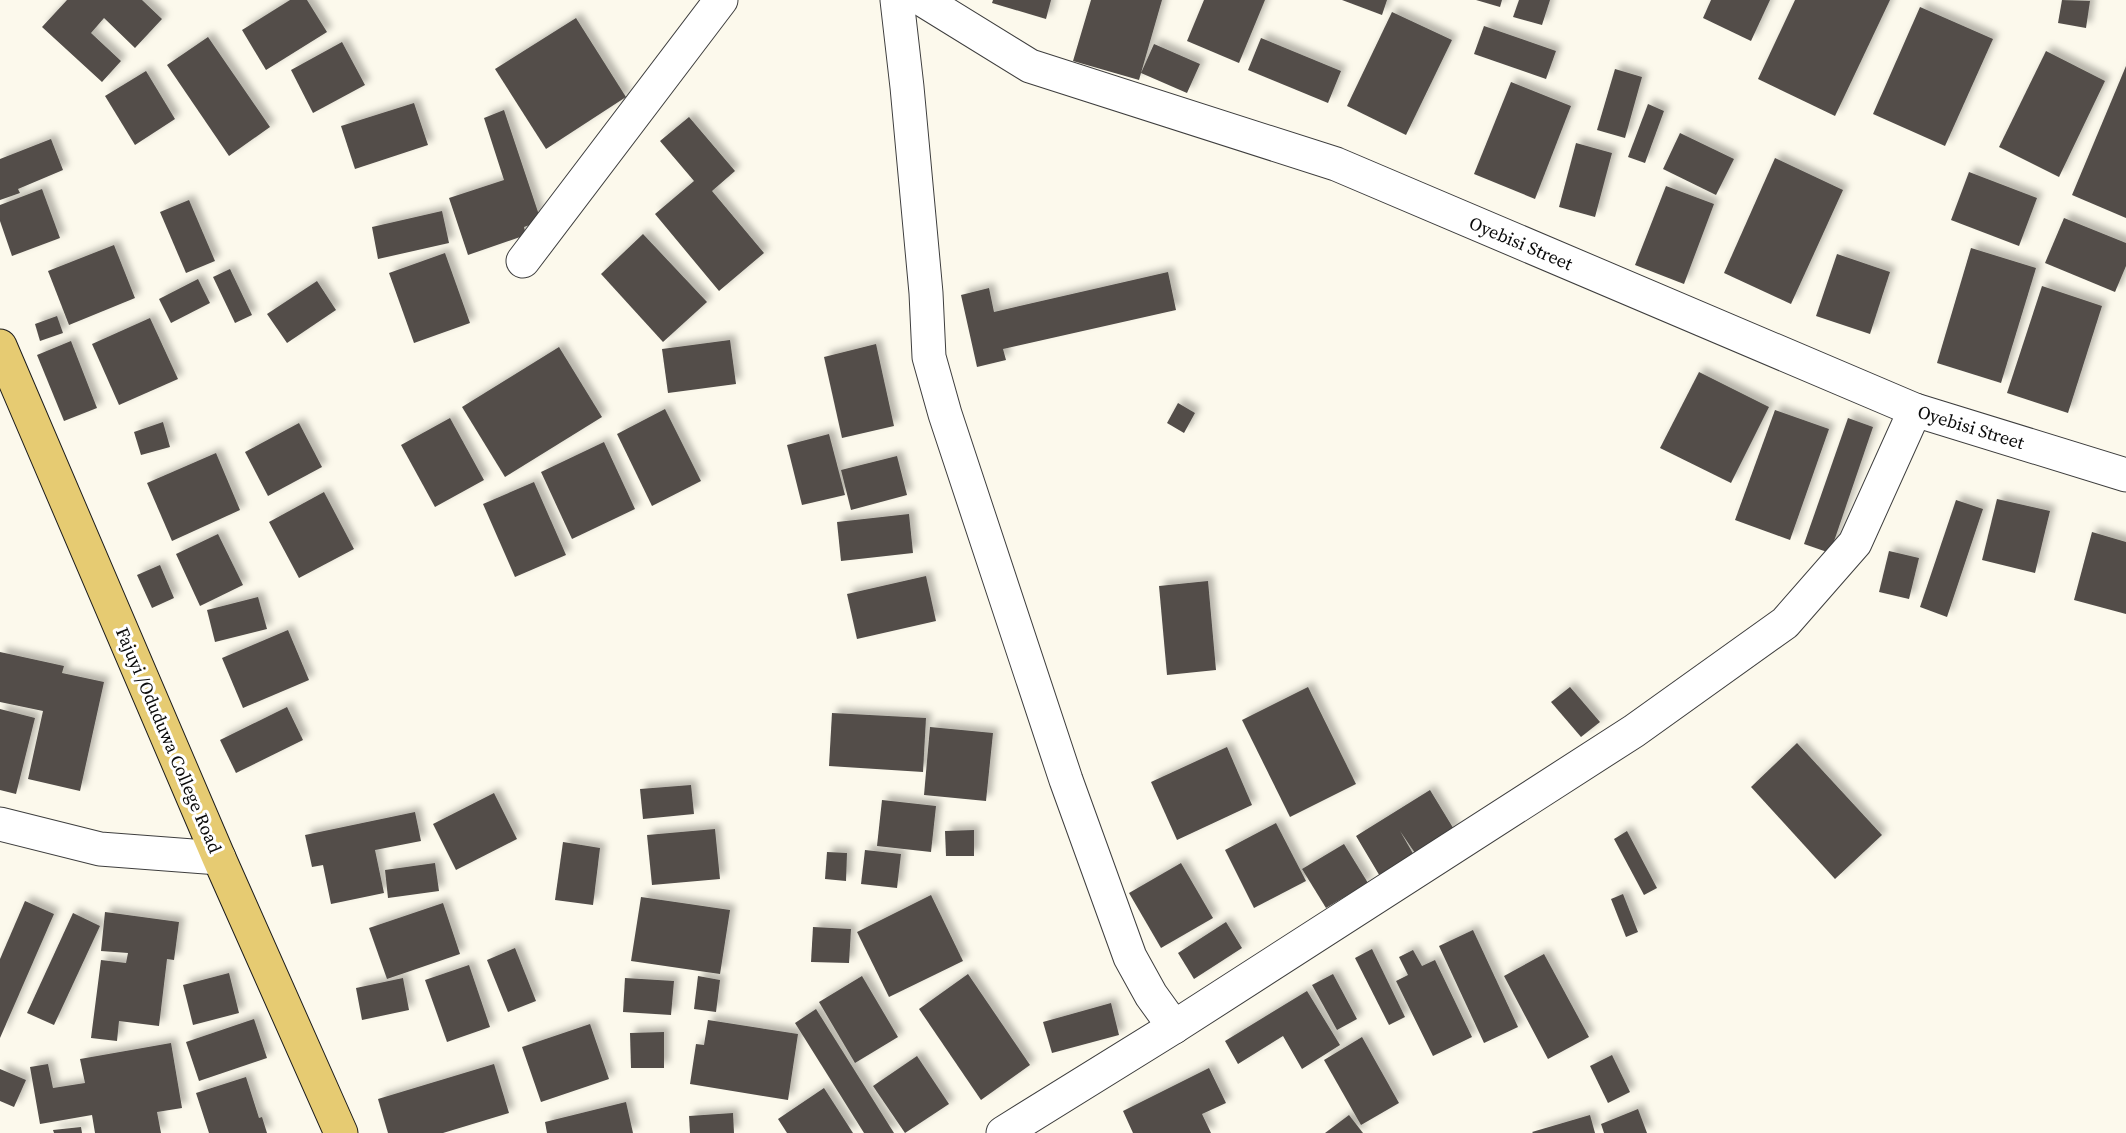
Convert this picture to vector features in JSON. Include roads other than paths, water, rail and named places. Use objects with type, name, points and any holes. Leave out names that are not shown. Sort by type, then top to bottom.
[{"type":"main road","name":"Fajuyi /Oduduwa College Road","points":[[0,346],[219,858],[341,1133]]},
{"type":"street","points":[[523,261],[721,0]]},
{"type":"street","points":[[897,0],[911,133],[929,357],[945,414],[1066,780],[1130,957],[1151,995],[1174,1027]]},
{"type":"street","name":"Oyebisi Street","points":[[923,0],[1030,66],[1336,164],[1915,410],[2126,475]]},
{"type":"street","points":[[1003,1133],[1174,1027],[1634,732],[1785,623],[1856,543],[1915,410]]},
{"type":"street","points":[[0,824],[100,849],[219,858]]}]
